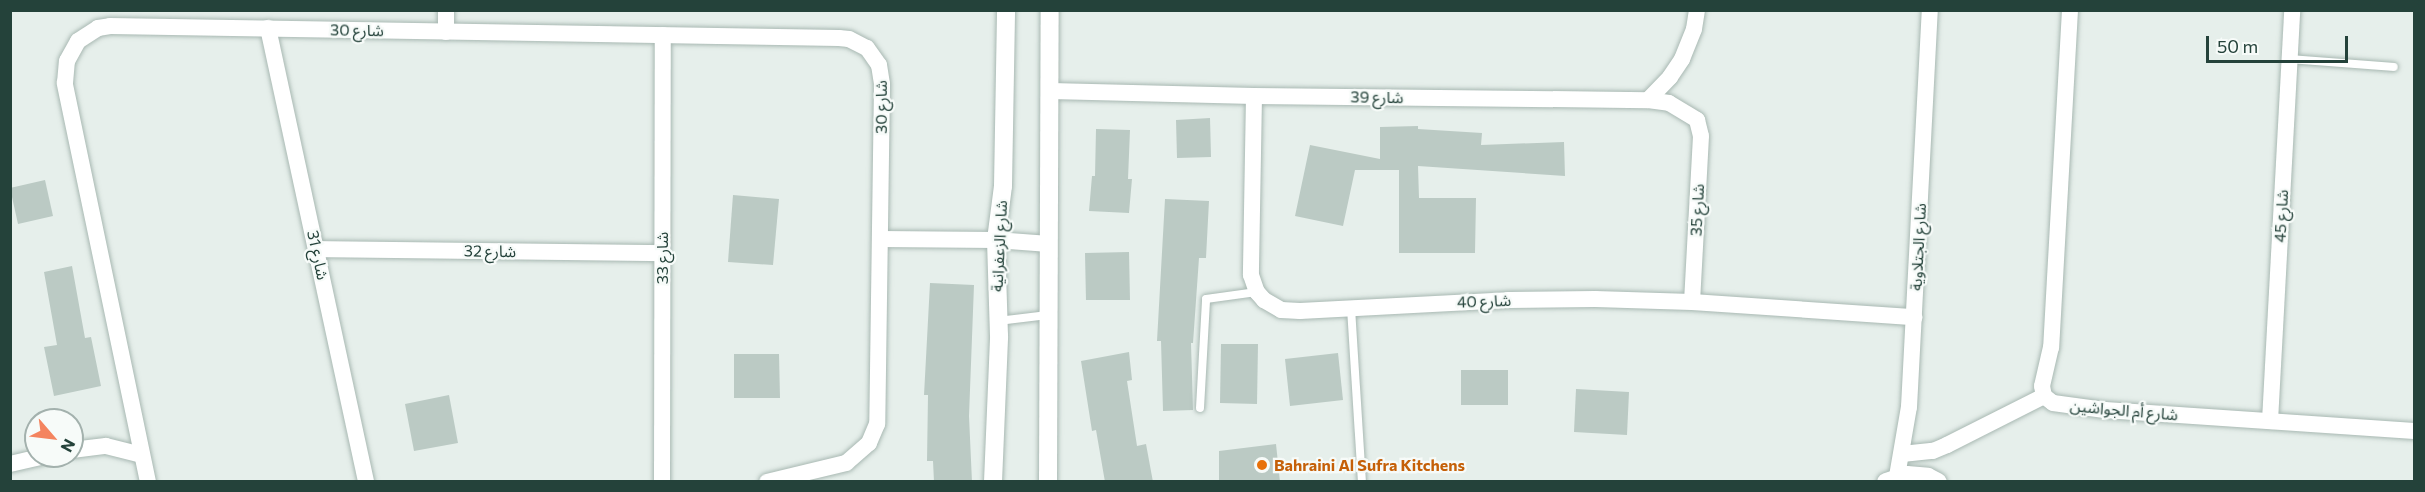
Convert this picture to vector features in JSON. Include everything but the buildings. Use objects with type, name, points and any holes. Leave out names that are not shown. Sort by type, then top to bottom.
[{"type":"street","points":[[446,10],[446,32]]},
{"type":"street","name":"شارع الزعفرانية","points":[[993,482],[998,321],[996,240],[1003,186],[1006,10]]},
{"type":"street","points":[[1048,482],[1050,10]]},
{"type":"street","points":[[1647,100],[1671,77],[1682,59],[1694,29],[1697,10]]},
{"type":"street","name":"شارع الجتلاوية","points":[[1893,480],[1902,454],[1909,406],[1930,10]]},
{"type":"street","points":[[1902,454],[1932,451],[1947,445],[2044,396],[2042,386],[2051,347],[2070,10]]},
{"type":"street","name":"شارع 45","points":[[2270,421],[2292,10]]},
{"type":"street","name":"شارع 30","points":[[148,482],[65,83],[67,61],[78,41],[87,33],[110,26],[839,38],[849,39],[867,48],[879,64],[881,74],[878,413],[874,434],[863,451],[846,463],[767,482]]},
{"type":"street","name":"شارع 31","points":[[268,28],[366,482]]},
{"type":"street","name":"شارع 33","points":[[662,482],[663,35]]},
{"type":"street","name":"شارع 39","points":[[1051,91],[1254,96],[1647,100],[1669,103],[1697,120]]},
{"type":"street","points":[[1254,96],[1250,265],[1253,284],[1257,292]]},
{"type":"street","name":"شارع 35","points":[[1692,302],[1701,136],[1697,120]]},
{"type":"street","points":[[880,239],[996,240],[1048,244]]},
{"type":"street","name":"شارع 32","points":[[317,249],[662,253]]},
{"type":"street","name":"شارع 40","points":[[1257,292],[1272,306],[1291,312],[1508,300],[1692,302],[1914,317]]},
{"type":"street","name":"شارع أم الجواشين","points":[[2044,396],[2053,403],[2105,410],[2415,431]]},
{"type":"street","points":[[84,449],[106,446],[142,455]]},
{"type":"street","points":[[1893,480],[1917,475],[1938,482]]},
{"type":"lane","points":[[2290,59],[2394,67]]},
{"type":"lane","points":[[1200,408],[1206,299],[1257,292]]},
{"type":"lane","points":[[1351,308],[1362,482]]},
{"type":"lane","points":[[998,321],[1048,315]]},
{"type":"place","name":"Bahraini Al Sufra Kitchens","points":[[1262,465]]}]
